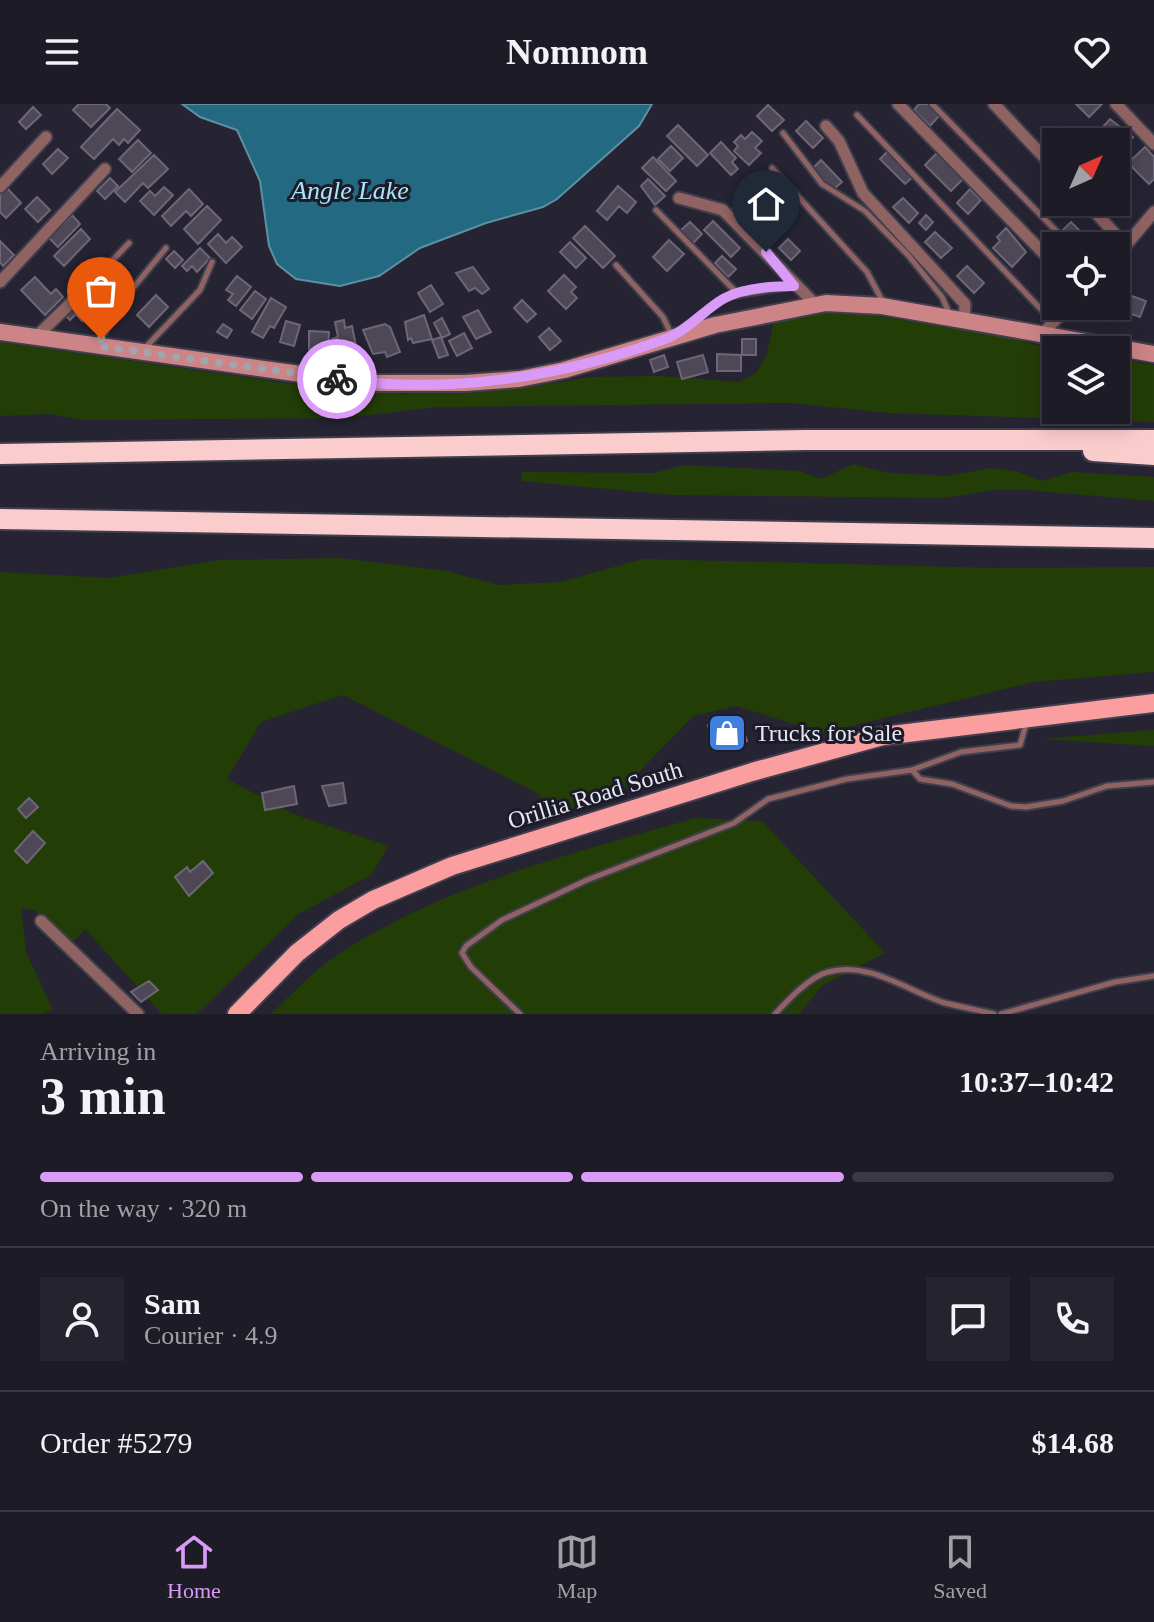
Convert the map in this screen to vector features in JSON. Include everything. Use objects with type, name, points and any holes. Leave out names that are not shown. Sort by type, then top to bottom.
[{"type":"highway","points":[[958,440],[1154,455]]},
{"type":"highway","points":[[0,454],[1154,440]]},
{"type":"highway","points":[[0,519],[1123,537],[1154,540]]},
{"type":"main road","points":[[0,332],[365,383],[465,383],[519,379],[564,370],[672,336],[815,304],[886,307],[958,321],[1048,327],[1154,354]]},
{"type":"main road","name":"Orillia Road South","points":[[237,1014],[297,953],[339,920],[373,900],[452,866],[737,776],[883,736],[1154,703]]},
{"type":"street","points":[[898,104],[1042,252]]},
{"type":"street","points":[[994,104],[1042,155]]},
{"type":"street","points":[[1116,104],[1154,144]]},
{"type":"street","points":[[826,126],[839,141],[863,193],[965,304],[958,321]]},
{"type":"street","points":[[0,187],[46,137]]},
{"type":"street","points":[[0,282],[105,169]]},
{"type":"street","points":[[679,198],[723,210],[746,231],[794,286],[815,304]]},
{"type":"street","points":[[1130,241],[1154,212]]},
{"type":"street","points":[[1099,216],[1113,232]]},
{"type":"street","points":[[36,337],[90,284]]},
{"type":"street","points":[[1048,327],[1055,320]]},
{"type":"street","points":[[41,921],[138,1014]]},
{"type":"lane","points":[[932,104],[1057,232]]},
{"type":"lane","points":[[857,115],[1048,327]]},
{"type":"lane","points":[[783,133],[822,184],[865,211],[908,255],[958,321]]},
{"type":"lane","points":[[772,168],[867,272],[886,307]]},
{"type":"lane","points":[[656,210],[738,294]]},
{"type":"lane","points":[[90,284],[129,243]]},
{"type":"lane","points":[[98,346],[119,305],[166,248]]},
{"type":"lane","points":[[141,352],[200,290],[212,262]]},
{"type":"lane","points":[[616,265],[663,317],[672,336],[725,297],[794,286]]},
{"type":"lane","points":[[520,1014],[471,967],[462,953],[466,946],[502,920],[587,880],[734,823],[768,799],[847,779],[912,770],[961,752],[1020,745],[1029,716]]},
{"type":"lane","points":[[912,770],[920,779],[952,784],[1011,806],[1063,801],[1107,786],[1154,782]]},
{"type":"lane","points":[[775,1014],[789,999],[827,972],[843,971],[873,974],[944,1003],[994,1014]]},
{"type":"lane","points":[[1001,1014],[1115,982],[1154,976]]},
{"type":"green space","points":[[839,310],[989,333],[1042,346],[1042,418],[890,413],[791,403],[437,407],[345,418],[83,420],[50,414],[0,416],[0,342],[285,383],[406,394],[547,384],[590,377],[661,376],[739,382],[756,373],[767,354],[773,324],[791,316]]},
{"type":"green space","points":[[1130,361],[1154,365],[1154,422],[1130,421]]},
{"type":"green space","points":[[853,464],[888,473],[948,476],[991,468],[1015,471],[1043,481],[1071,472],[1154,477],[1154,501],[1027,490],[994,490],[944,498],[673,495],[522,481],[521,472],[653,473],[684,465],[799,471],[821,479]]},
{"type":"green space","points":[[340,558],[447,571],[498,585],[560,582],[643,559],[996,568],[1154,567],[1154,672],[1034,682],[822,733],[736,706],[693,716],[618,794],[557,813],[537,793],[343,695],[261,722],[227,779],[296,815],[389,846],[371,875],[297,915],[197,1014],[162,1014],[85,929],[70,944],[34,910],[21,908],[26,952],[53,1010],[42,1014],[0,1014],[0,572],[108,578],[220,560]]},
{"type":"green space","points":[[1154,730],[1154,746],[1042,739]]},
{"type":"green space","points":[[695,818],[762,821],[885,953],[823,985],[799,1014],[271,1014],[330,960],[415,912],[460,892],[553,859]]},
{"type":"water","name":"Angle Lake","points":[[182,104],[652,104],[639,126],[557,199],[543,207],[486,223],[420,248],[379,276],[340,286],[296,279],[277,264],[269,246],[260,181],[237,130],[200,117]]},
{"type":"building","points":[[79,104],[106,104],[110,108],[91,127],[73,110]]},
{"type":"building","points":[[919,104],[927,104],[939,116],[930,126],[914,110]]},
{"type":"building","points":[[1076,104],[1102,104],[1089,117]]},
{"type":"building","points":[[768,105],[784,120],[772,131],[757,116]]},
{"type":"building","points":[[33,107],[41,115],[26,129],[19,122]]},
{"type":"building","points":[[117,109],[140,130],[128,143],[124,139],[119,145],[113,139],[94,159],[81,147]]},
{"type":"building","points":[[1110,119],[1122,128],[1102,128]]},
{"type":"building","points":[[806,121],[823,138],[813,148],[796,131]]},
{"type":"building","points":[[678,125],[708,155],[697,166],[667,136]]},
{"type":"building","points":[[752,132],[762,141],[755,148],[761,153],[749,165],[734,151],[738,146],[734,142],[741,135],[745,139]]},
{"type":"building","points":[[138,140],[151,153],[132,172],[119,159]]},
{"type":"building","points":[[721,142],[736,158],[732,162],[738,169],[731,175],[710,153]]},
{"type":"building","points":[[671,146],[683,158],[670,171],[658,159]]},
{"type":"building","points":[[1145,147],[1154,157],[1154,179],[1149,184],[1130,165],[1130,161]]},
{"type":"building","points":[[58,149],[68,158],[52,174],[43,164]]},
{"type":"building","points":[[888,151],[913,177],[905,184],[880,159]]},
{"type":"building","points":[[937,153],[963,179],[951,191],[925,165]]},
{"type":"building","points":[[154,155],[168,169],[148,188],[143,183],[125,202],[115,192]]},
{"type":"building","points":[[653,157],[676,181],[666,191],[642,168]]},
{"type":"building","points":[[821,160],[842,182],[833,190],[812,169]]},
{"type":"building","points":[[110,178],[118,186],[105,199],[97,191]]},
{"type":"building","points":[[648,179],[665,196],[655,205],[641,186]]},
{"type":"building","points":[[775,180],[782,188],[774,195],[767,187]]},
{"type":"building","points":[[618,186],[636,202],[627,213],[619,206],[607,220],[597,211]]},
{"type":"building","points":[[164,187],[173,195],[154,215],[140,201],[150,191],[155,196]]},
{"type":"building","points":[[7,188],[21,203],[6,218],[0,212],[0,195]]},
{"type":"building","points":[[189,189],[203,204],[191,216],[186,211],[171,226],[162,216]]},
{"type":"building","points":[[970,189],[981,200],[968,214],[957,203]]},
{"type":"building","points":[[746,196],[766,216],[753,230],[732,209]]},
{"type":"building","points":[[37,197],[50,210],[38,222],[25,209]]},
{"type":"building","points":[[903,198],[918,213],[909,223],[893,207]]},
{"type":"building","points":[[207,206],[221,220],[198,244],[184,229]]},
{"type":"building","points":[[72,215],[80,224],[58,247],[49,238]]},
{"type":"building","points":[[926,215],[933,222],[926,230],[919,223]]},
{"type":"building","points":[[713,221],[740,248],[731,257],[704,230]]},
{"type":"building","points":[[690,222],[702,234],[692,244],[680,231]]},
{"type":"building","points":[[1071,222],[1081,232],[1065,232],[1063,230]]},
{"type":"building","points":[[585,226],[615,256],[603,268],[573,238]]},
{"type":"building","points":[[1006,228],[1026,252],[1012,267],[993,248],[1000,241],[997,237]]},
{"type":"building","points":[[81,229],[90,239],[64,266],[54,256]]},
{"type":"building","points":[[935,232],[952,248],[941,258],[925,242]]},
{"type":"building","points":[[218,234],[226,243],[232,237],[242,247],[226,263],[208,244]]},
{"type":"building","points":[[788,239],[800,251],[791,260],[779,248]]},
{"type":"building","points":[[669,240],[684,254],[667,271],[653,257]]},
{"type":"building","points":[[0,241],[14,255],[3,266],[0,262]]},
{"type":"building","points":[[570,242],[586,258],[576,268],[560,252]]},
{"type":"building","points":[[200,248],[210,258],[197,272],[192,266],[187,271],[182,266]]},
{"type":"building","points":[[174,251],[183,260],[175,268],[166,259]]},
{"type":"building","points":[[722,256],[736,269],[728,277],[715,263]]},
{"type":"building","points":[[967,266],[984,283],[974,293],[957,276]]},
{"type":"building","points":[[473,267],[489,289],[482,294],[475,288],[469,291],[456,273]]},
{"type":"building","points":[[564,275],[576,287],[571,292],[577,298],[566,309],[548,291]]},
{"type":"building","points":[[237,276],[251,287],[236,306],[228,300],[233,294],[226,290]]},
{"type":"building","points":[[35,277],[51,294],[56,289],[63,297],[45,315],[21,290]]},
{"type":"building","points":[[431,285],[443,304],[430,312],[418,293]]},
{"type":"building","points":[[255,291],[266,299],[252,319],[240,310]]},
{"type":"building","points":[[156,295],[168,307],[149,327],[137,315]]},
{"type":"building","points":[[84,296],[96,308],[82,321],[76,314],[70,320],[65,315]]},
{"type":"building","points":[[1132,296],[1146,301],[1140,317],[1130,313]]},
{"type":"building","points":[[271,298],[286,307],[274,328],[270,326],[263,338],[252,332]]},
{"type":"building","points":[[522,300],[536,314],[527,322],[514,308]]},
{"type":"building","points":[[478,310],[491,332],[476,339],[463,317]]},
{"type":"building","points":[[424,315],[432,339],[413,343],[411,338],[408,340],[405,322]]},
{"type":"building","points":[[442,318],[450,334],[442,338],[434,323]]},
{"type":"building","points":[[344,320],[345,328],[352,326],[357,351],[335,355],[332,339],[338,337],[335,322]]},
{"type":"building","points":[[286,321],[300,325],[294,346],[280,342]]},
{"type":"building","points":[[223,324],[232,330],[227,338],[217,332]]},
{"type":"building","points":[[385,324],[390,327],[400,352],[387,357],[385,352],[373,354],[363,330]]},
{"type":"building","points":[[549,328],[561,341],[550,350],[539,337]]},
{"type":"building","points":[[309,331],[329,332],[328,350],[309,349]]},
{"type":"building","points":[[464,333],[472,348],[457,356],[449,341]]},
{"type":"building","points":[[441,337],[448,355],[439,358],[432,340]]},
{"type":"building","points":[[742,339],[756,339],[756,355],[742,355]]},
{"type":"building","points":[[717,354],[741,355],[741,371],[717,371]]},
{"type":"building","points":[[664,355],[668,367],[654,372],[650,360]]},
{"type":"building","points":[[703,355],[708,372],[682,379],[677,362]]},
{"type":"building","points":[[730,719],[731,723],[740,720],[747,741],[715,750],[708,725]]},
{"type":"building","points":[[343,783],[346,803],[329,806],[322,786]]},
{"type":"building","points":[[294,786],[297,804],[265,810],[262,793]]},
{"type":"building","points":[[29,798],[38,807],[26,818],[18,809]]},
{"type":"building","points":[[33,831],[45,843],[27,863],[15,851]]},
{"type":"building","points":[[203,861],[213,873],[189,896],[175,877],[187,867],[190,872]]},
{"type":"building","points":[[149,981],[158,990],[141,1002],[131,992]]},
{"type":"way so far","points":[[101,339],[98,346],[337,379]]},
{"type":"place","name":"Trucks for Sale","points":[[727,733]]},
{"type":"route","points":[[337,379],[365,383],[465,383],[519,379],[564,370],[672,336],[725,297],[774,286],[794,286],[766,252]]}]
